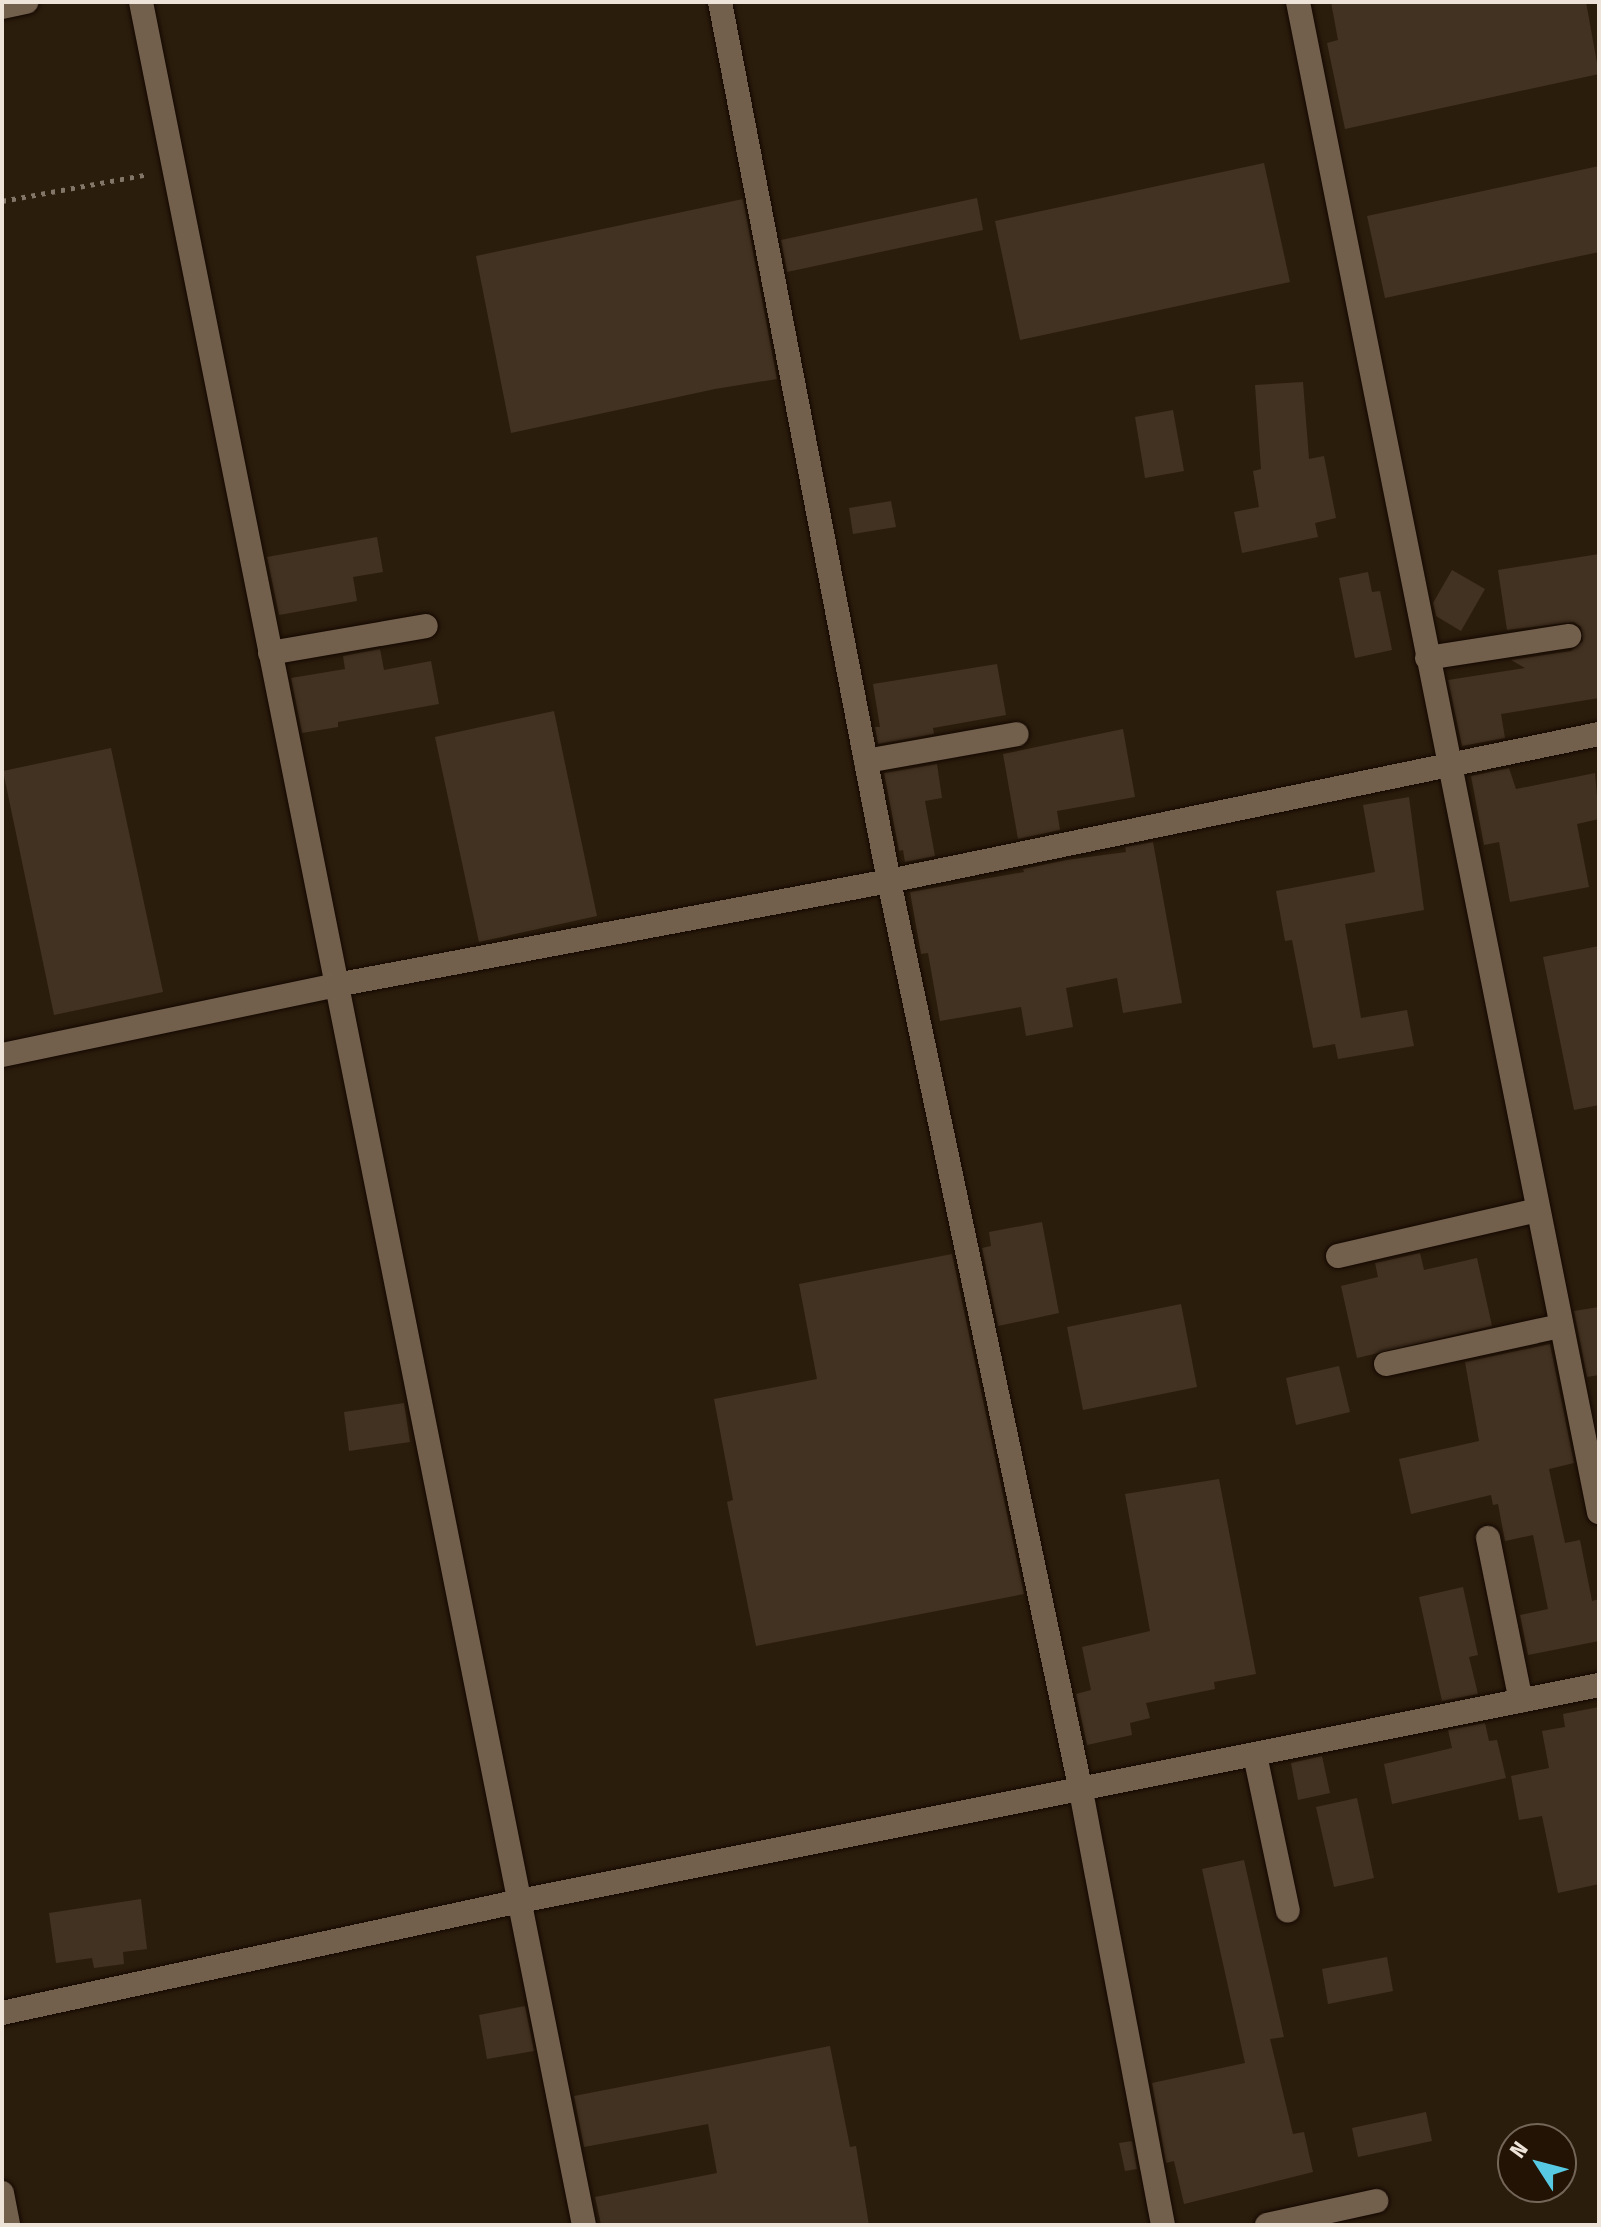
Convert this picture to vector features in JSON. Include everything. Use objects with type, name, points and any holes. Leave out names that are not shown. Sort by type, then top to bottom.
[{"type":"street","points":[[2,7],[26,2]]},
{"type":"street","points":[[141,2],[584,2225]]},
{"type":"street","points":[[720,2],[889,881],[1081,1791],[1163,2225]]},
{"type":"street","points":[[1298,2],[1448,765],[1599,1507]]},
{"type":"street","points":[[270,653],[426,626]]},
{"type":"street","points":[[1427,658],[1569,636]]},
{"type":"street","points":[[866,761],[1017,734]]},
{"type":"street","points":[[2,1055],[336,985],[889,881],[1599,734]]},
{"type":"street","points":[[1338,1256],[1538,1210]]},
{"type":"street","points":[[1386,1364],[1561,1326]]},
{"type":"street","points":[[1488,1538],[1521,1701]]},
{"type":"street","points":[[2,2013],[520,1901],[1599,1685]]},
{"type":"street","points":[[1255,1755],[1288,1911]]},
{"type":"street","points":[[2,2193],[8,2225]]},
{"type":"street","points":[[1267,2225],[1376,2201]]},
{"type":"path","points":[[2,201],[174,170]]},
{"type":"building","points":[[1331,2],[1586,2],[1599,74],[1345,129],[1327,43],[1338,40]]},
{"type":"building","points":[[1264,163],[1290,282],[1020,340],[995,221]]},
{"type":"building","points":[[1599,166],[1599,252],[1385,298],[1367,216]]},
{"type":"building","points":[[977,198],[983,230],[787,272],[781,240]]},
{"type":"building","points":[[743,199],[777,379],[715,389],[511,433],[476,256]]},
{"type":"building","points":[[1303,382],[1309,459],[1324,456],[1336,518],[1315,523],[1318,537],[1242,553],[1234,512],[1259,507],[1253,471],[1261,469],[1255,385]]},
{"type":"building","points":[[1173,410],[1184,471],[1145,478],[1135,417]]},
{"type":"building","points":[[891,501],[896,527],[853,534],[849,508]]},
{"type":"building","points":[[377,537],[383,572],[353,577],[357,601],[279,615],[267,557]]},
{"type":"building","points":[[1599,554],[1599,698],[1501,714],[1505,738],[1462,746],[1448,680],[1525,668],[1511,660],[1571,651],[1583,641],[1581,627],[1574,622],[1507,630],[1498,570]]},
{"type":"building","points":[[1452,570],[1485,589],[1461,631],[1436,616],[1433,603]]},
{"type":"building","points":[[1368,572],[1372,592],[1380,591],[1392,650],[1355,658],[1339,578]]},
{"type":"building","points":[[380,649],[384,670],[431,661],[439,704],[338,722],[338,727],[302,733],[291,678],[345,669],[343,656]]},
{"type":"building","points":[[997,664],[1006,715],[933,728],[934,734],[878,744],[875,727],[880,727],[873,684]]},
{"type":"building","points":[[554,711],[597,916],[479,942],[435,737]]},
{"type":"building","points":[[1123,729],[1135,797],[1057,811],[1060,830],[1018,839],[1003,754]]},
{"type":"building","points":[[111,748],[163,992],[54,1015],[3,771]]},
{"type":"building","points":[[937,764],[942,798],[925,801],[935,856],[905,862],[903,850],[899,851],[884,773]]},
{"type":"building","points":[[1509,768],[1516,789],[1595,773],[1599,819],[1577,824],[1589,887],[1510,902],[1499,842],[1484,845],[1471,776]]},
{"type":"building","points":[[1409,797],[1424,910],[1345,924],[1361,1018],[1407,1010],[1414,1046],[1338,1059],[1335,1044],[1313,1048],[1292,940],[1285,941],[1276,891],[1375,872],[1363,805]]},
{"type":"building","points":[[1153,842],[1182,1003],[1123,1013],[1117,978],[1066,988],[1073,1027],[1026,1036],[1021,1007],[940,1021],[928,953],[921,954],[910,892],[1024,872],[1023,869],[1066,860],[1126,852],[1125,847]]},
{"type":"building","points":[[1599,946],[1599,1105],[1574,1110],[1543,957]]},
{"type":"building","points":[[1042,1222],[1059,1313],[998,1326],[982,1248],[991,1246],[989,1232]]},
{"type":"building","points":[[1420,1253],[1424,1270],[1477,1258],[1492,1326],[1357,1358],[1341,1286],[1378,1277],[1375,1263]]},
{"type":"building","points":[[952,1254],[1024,1594],[756,1646],[727,1502],[733,1500],[714,1399],[817,1379],[799,1284]]},
{"type":"building","points":[[1181,1304],[1197,1387],[1083,1410],[1067,1327]]},
{"type":"building","points":[[1599,1307],[1599,1375],[1587,1377],[1574,1311]]},
{"type":"building","points":[[1550,1344],[1574,1463],[1549,1469],[1565,1543],[1580,1540],[1592,1601],[1599,1599],[1599,1641],[1528,1655],[1520,1615],[1548,1609],[1533,1535],[1505,1541],[1498,1504],[1493,1505],[1491,1495],[1411,1514],[1399,1459],[1479,1441],[1465,1362]]},
{"type":"building","points":[[1339,1366],[1350,1412],[1296,1425],[1286,1378]]},
{"type":"building","points":[[404,1403],[410,1442],[349,1451],[344,1412]]},
{"type":"building","points":[[1219,1479],[1256,1674],[1214,1682],[1215,1689],[1146,1703],[1150,1718],[1130,1723],[1132,1735],[1087,1745],[1076,1694],[1091,1690],[1082,1647],[1150,1631],[1125,1494]]},
{"type":"building","points":[[1463,1587],[1478,1655],[1469,1657],[1478,1694],[1442,1701],[1419,1597]]},
{"type":"building","points":[[1599,1707],[1599,1884],[1558,1893],[1542,1816],[1519,1820],[1511,1776],[1549,1768],[1542,1731],[1565,1727],[1563,1714]]},
{"type":"building","points":[[1485,1723],[1489,1741],[1497,1740],[1506,1778],[1392,1804],[1384,1764],[1452,1748],[1448,1730]]},
{"type":"building","points":[[1322,1756],[1330,1793],[1298,1800],[1291,1763]]},
{"type":"building","points":[[1357,1798],[1374,1878],[1334,1887],[1316,1807]]},
{"type":"building","points":[[1244,1860],[1284,2037],[1270,2039],[1293,2134],[1304,2132],[1313,2172],[1184,2204],[1174,2161],[1166,2163],[1152,2083],[1245,2063],[1202,1869]]},
{"type":"building","points":[[141,1899],[147,1949],[123,1952],[124,1964],[94,1968],[92,1958],[56,1963],[49,1913]]},
{"type":"building","points":[[1387,1957],[1393,1991],[1328,2004],[1322,1969]]},
{"type":"building","points":[[525,2006],[534,2051],[487,2059],[479,2015]]},
{"type":"building","points":[[830,2046],[850,2147],[856,2146],[869,2225],[601,2225],[595,2197],[717,2173],[708,2124],[584,2147],[574,2096]]},
{"type":"building","points":[[1426,2112],[1432,2141],[1358,2157],[1352,2128]]},
{"type":"building","points":[[1132,2141],[1137,2169],[1125,2171],[1119,2143]]}]
